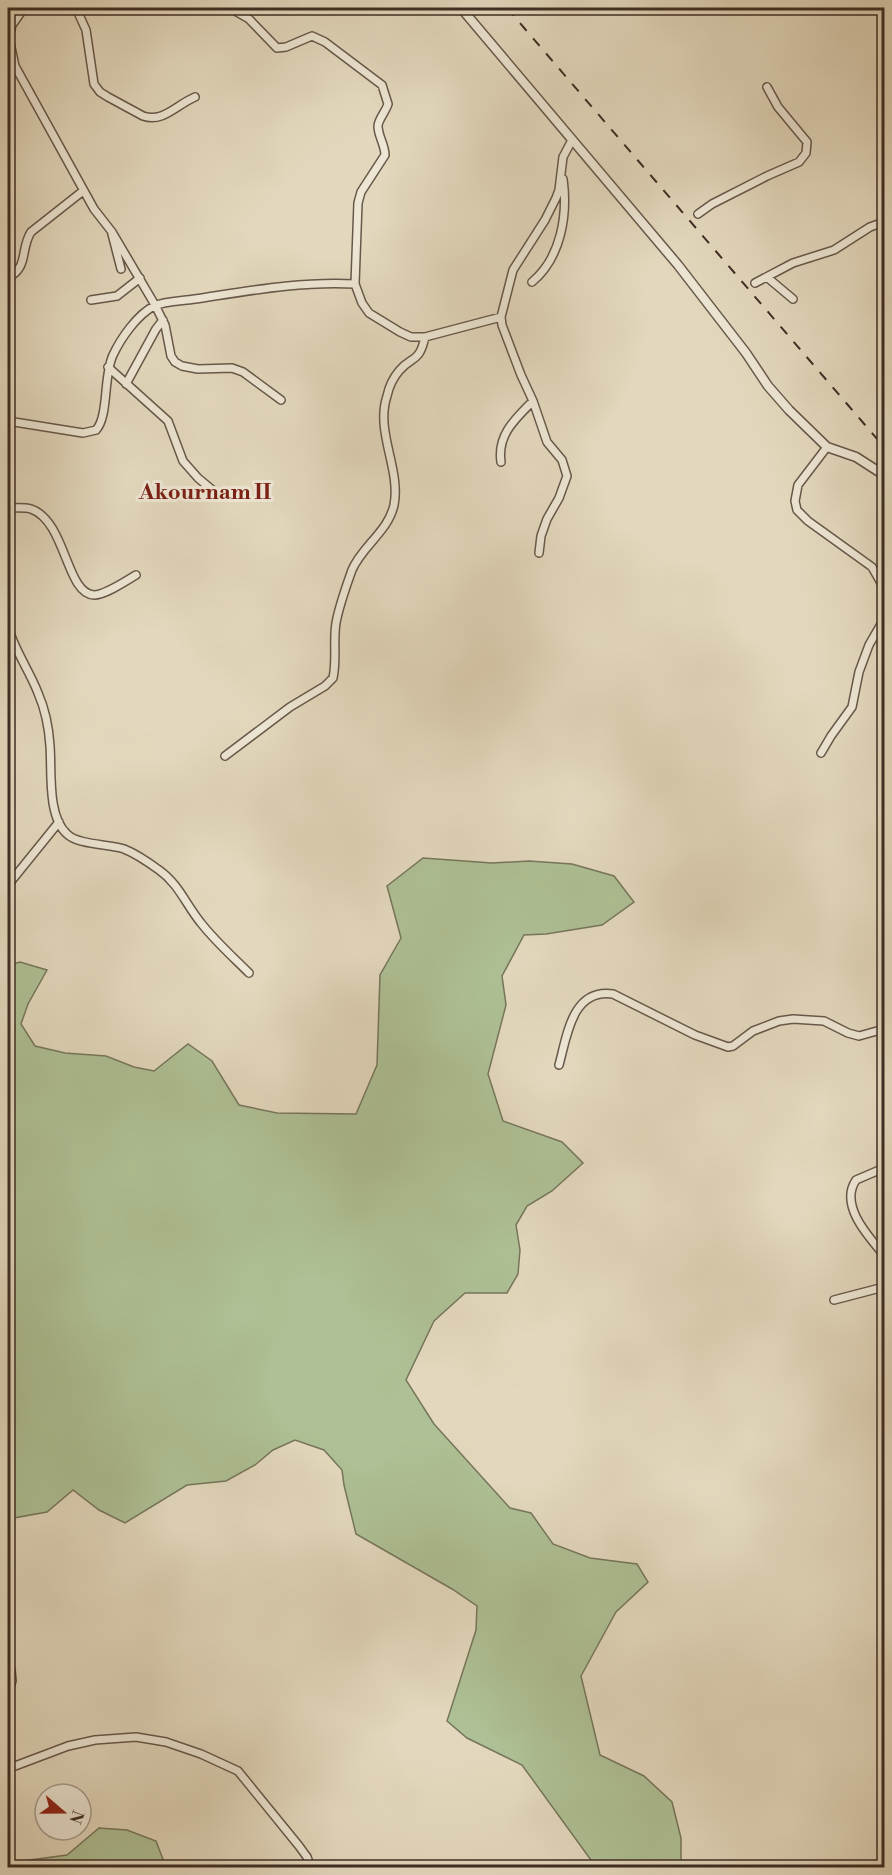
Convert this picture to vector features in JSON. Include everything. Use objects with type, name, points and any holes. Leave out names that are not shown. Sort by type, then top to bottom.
[{"type":"street","points":[[24,8],[12,25],[9,46],[15,66],[83,191],[112,232],[155,305],[163,320],[171,356],[175,362],[198,369],[232,368],[243,372],[281,400]]},
{"type":"street","points":[[76,8],[86,30],[94,84],[100,92],[150,119],[163,117],[183,102],[195,97]]},
{"type":"street","points":[[230,8],[249,19],[277,48],[286,47],[312,36],[325,42],[382,85],[386,92],[388,104],[378,123],[385,155],[361,192],[358,203],[355,284],[362,303],[376,318],[405,335],[417,338],[501,317]]},
{"type":"street","points":[[461,8],[678,266],[746,353],[768,386],[789,410],[827,447],[856,457],[885,475]]},
{"type":"street","points":[[698,214],[712,204],[799,162],[806,153],[807,142],[778,107],[767,87]]},
{"type":"street","points":[[539,553],[547,519],[559,498],[567,476],[562,460],[547,442],[533,401],[520,375],[501,317],[513,270],[545,220],[559,190],[563,157],[572,140]]},
{"type":"street","points":[[532,282],[544,271],[558,240],[565,194],[562,170]]},
{"type":"street","points":[[8,278],[16,274],[19,269],[27,238],[31,232],[83,191]]},
{"type":"street","points":[[755,283],[793,264],[834,250],[870,227],[885,222]]},
{"type":"street","points":[[112,232],[121,269]]},
{"type":"street","points":[[91,300],[117,296],[140,278]]},
{"type":"street","points":[[768,278],[793,299]]},
{"type":"street","points":[[8,421],[83,433],[96,430],[103,418],[108,367],[113,355],[124,336],[155,305],[290,286],[355,284]]},
{"type":"street","points":[[126,384],[163,320]]},
{"type":"street","points":[[225,756],[290,707],[325,686],[333,678],[336,625],[353,569],[359,557],[388,520],[393,506],[395,486],[385,432],[384,411],[387,395],[398,372],[417,358],[423,348],[425,337]]},
{"type":"street","points":[[108,367],[168,421],[183,461],[216,493]]},
{"type":"street","points":[[501,462],[500,447],[509,426],[533,401]]},
{"type":"street","points":[[827,447],[798,485],[795,501],[797,510],[808,521],[872,567],[885,588]]},
{"type":"street","points":[[8,508],[30,508],[41,515],[61,543],[79,587],[88,593],[101,594],[136,575]]},
{"type":"street","points":[[822,753],[852,707],[859,672],[869,645],[885,619]]},
{"type":"street","points":[[8,627],[39,696],[48,733],[52,789],[59,822],[67,835],[77,840],[124,849],[162,872],[173,881],[203,926],[249,973]]},
{"type":"street","points":[[8,885],[59,822]]},
{"type":"street","points":[[559,1065],[571,1021],[577,1009],[585,1000],[605,993],[613,994],[695,1035],[728,1047],[734,1046],[753,1031],[779,1021],[793,1019],[824,1022],[859,1036],[885,1029]]},
{"type":"street","points":[[885,1168],[856,1180],[850,1196],[854,1212],[885,1255]]},
{"type":"street","points":[[834,1300],[885,1287]]},
{"type":"street","points":[[8,1668],[13,1674],[8,1693]]},
{"type":"street","points":[[8,1759],[15,1766],[68,1746],[95,1740],[136,1737],[166,1742],[201,1754],[244,1776],[299,1846],[311,1868]]},
{"type":"green space","points":[[423,858],[492,863],[529,861],[572,864],[614,876],[634,902],[602,925],[546,934],[524,935],[502,976],[506,1005],[488,1074],[503,1121],[562,1142],[583,1163],[552,1191],[527,1206],[516,1225],[520,1250],[518,1274],[507,1293],[465,1293],[434,1321],[406,1380],[434,1424],[510,1508],[531,1513],[553,1544],[590,1558],[637,1564],[648,1582],[616,1612],[581,1676],[600,1755],[644,1776],[672,1802],[681,1838],[681,1867],[596,1867],[522,1765],[467,1738],[447,1721],[476,1630],[477,1606],[452,1589],[356,1534],[342,1470],[324,1450],[295,1440],[273,1450],[255,1465],[226,1481],[187,1485],[125,1523],[99,1510],[73,1490],[47,1512],[8,1519],[8,965],[20,962],[47,970],[28,1004],[21,1024],[35,1046],[65,1053],[106,1056],[134,1067],[154,1071],[188,1044],[212,1061],[239,1105],[277,1113],[356,1114],[377,1065],[380,975],[401,938],[387,886]]},
{"type":"green space","points":[[99,1828],[127,1830],[156,1841],[166,1867],[8,1867],[8,1863],[67,1855],[82,1842],[93,1842],[93,1833]]},
{"type":"railway","points":[[507,8],[884,447]]},
{"type":"district","name":"Akournam II","points":[[205,491]]}]
